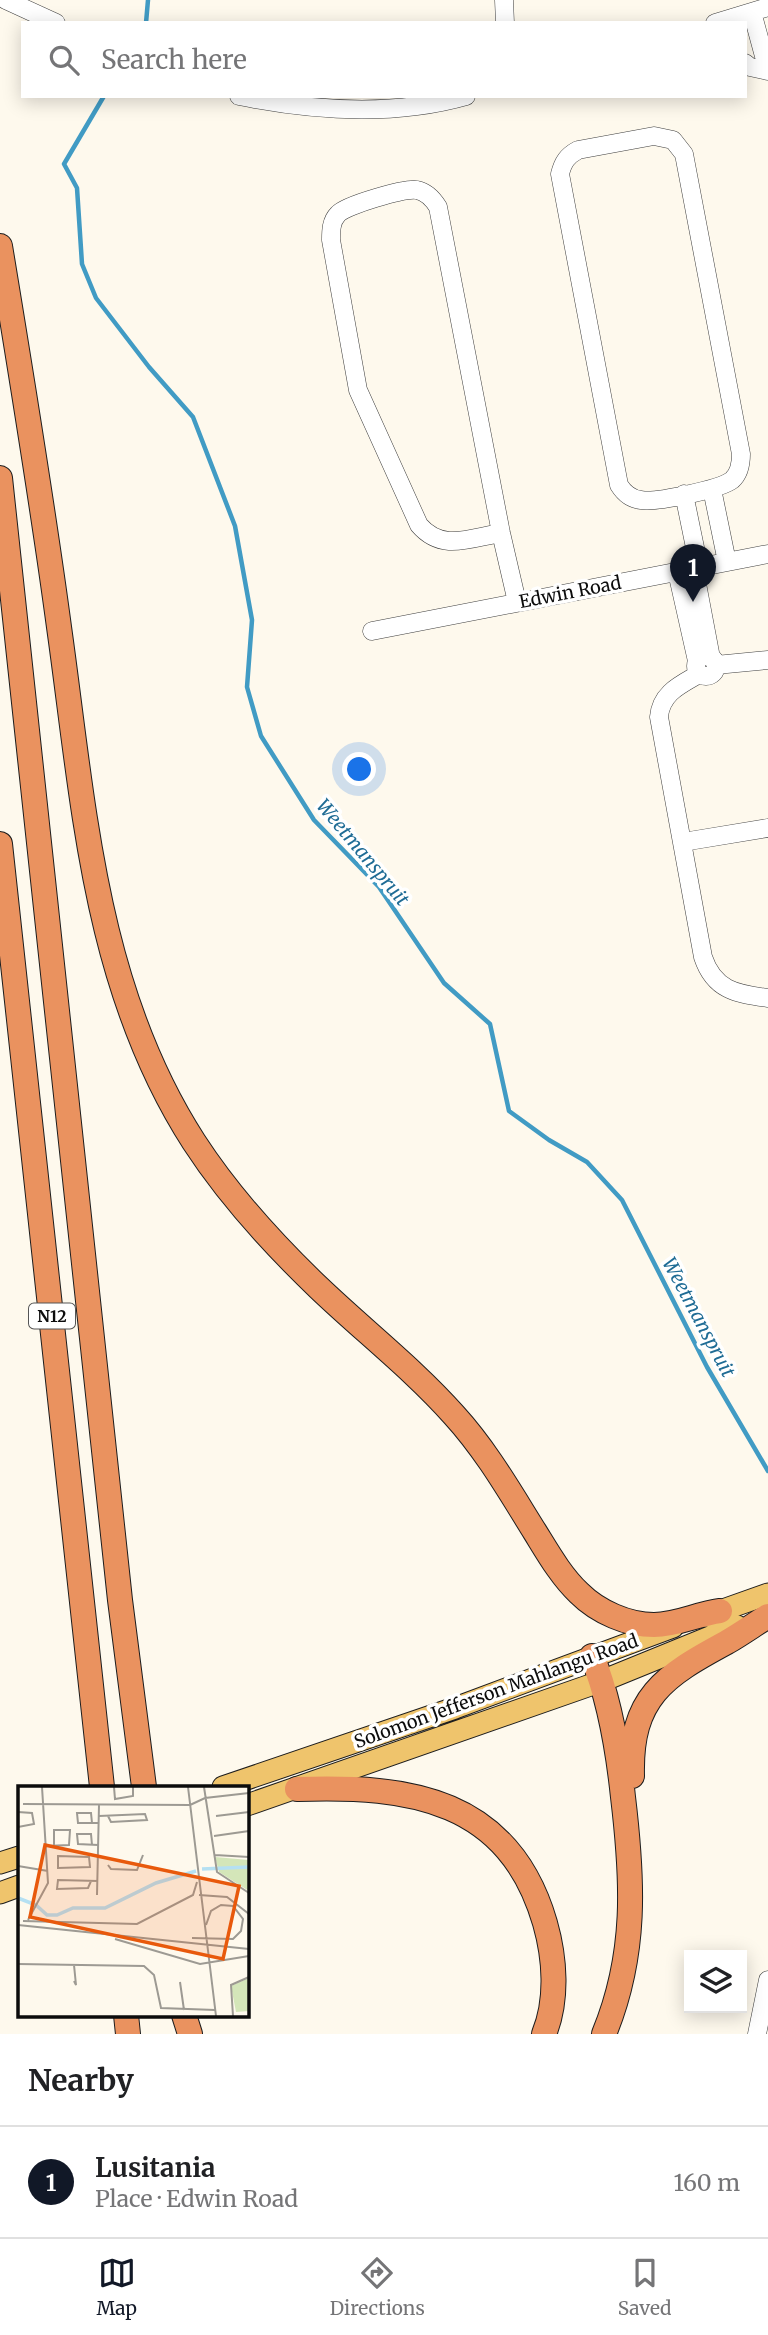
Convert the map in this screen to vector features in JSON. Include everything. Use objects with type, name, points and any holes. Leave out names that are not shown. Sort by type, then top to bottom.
[{"type":"highway","points":[[0,246],[30,422],[92,871],[118,973],[137,1031],[165,1091],[194,1142],[256,1224],[313,1283],[407,1368],[454,1415],[482,1451],[555,1563],[580,1594],[606,1612],[642,1624],[668,1624],[720,1611]]},
{"type":"highway","name":"N12","points":[[0,478],[120,1600],[144,1786]]},
{"type":"highway","name":"N12","points":[[0,844],[102,1786]]},
{"type":"highway","points":[[120,1600],[136,1654],[153,1786]]},
{"type":"highway","points":[[604,2034],[621,1982],[629,1937],[633,1743],[636,1725],[645,1705],[676,1671],[768,1615]]},
{"type":"highway","points":[[592,1656],[602,1681],[619,1758],[631,1863]]},
{"type":"highway","points":[[297,1789],[342,1787],[412,1794],[454,1808],[497,1839],[526,1875],[536,1894],[550,1939],[552,2003],[544,2034]]},
{"type":"highway","points":[[126,2016],[128,2034]]},
{"type":"highway","points":[[173,2016],[175,2034]]},
{"type":"highway","points":[[184,2016],[190,2034]]},
{"type":"main road","name":"Solomon Jefferson Mahlangu Road","points":[[226,1786],[455,1708],[768,1594]]},
{"type":"main road","name":"Solomon Jefferson Mahlangu Road","points":[[248,1805],[602,1681],[768,1615]]},
{"type":"main road","points":[[0,1863],[18,1857]]},
{"type":"main road","points":[[0,1893],[18,1886]]},
{"type":"street","points":[[6,0],[52,21]]},
{"type":"street","points":[[504,0],[505,21]]},
{"type":"street","points":[[727,21],[760,9],[768,71],[747,65]]},
{"type":"street","points":[[250,98],[351,110],[387,109],[454,98]]},
{"type":"street","points":[[654,136],[673,140],[684,154],[741,454],[737,474],[731,481],[712,489],[684,494],[650,501],[639,500],[624,493],[619,485],[561,187],[560,174],[563,164],[569,155],[579,150],[654,136]]},
{"type":"street","points":[[500,533],[447,541],[436,540],[419,525],[358,390],[331,240],[333,221],[346,208],[416,190],[427,194],[438,207],[500,533],[517,602]]},
{"type":"street","points":[[712,489],[727,562]]},
{"type":"street","points":[[684,494],[690,569],[706,665]]},
{"type":"street","name":"Edwin Road","points":[[372,631],[768,554]]},
{"type":"street","points":[[768,660],[706,665],[666,696],[659,709],[661,736],[703,957],[711,977],[730,990],[768,998]]},
{"type":"street","points":[[683,842],[768,828]]},
{"type":"street","points":[[757,2034],[768,1980]]},
{"type":"waterway","points":[[146,21],[148,0]]},
{"type":"waterway","name":"Weetmanspruit","points":[[103,98],[64,164],[77,188],[82,264],[96,298],[149,367],[193,417],[235,526],[252,620],[247,687],[261,736],[314,820],[379,887],[444,983],[490,1024],[509,1111],[549,1140],[587,1162],[622,1200],[707,1367],[768,1471]]},
{"type":"place","name":"Lusitania","points":[[693,602]]}]
